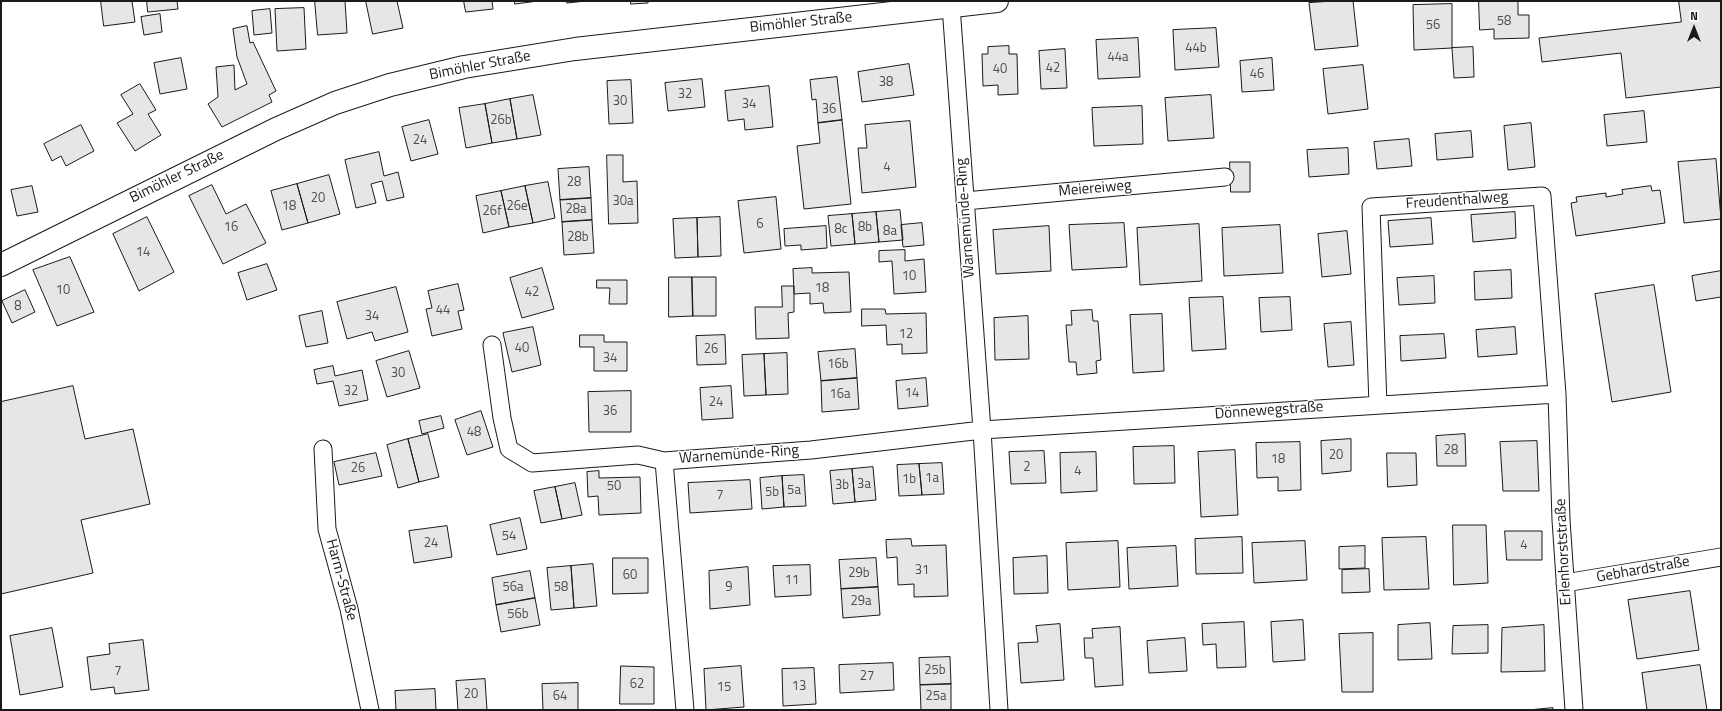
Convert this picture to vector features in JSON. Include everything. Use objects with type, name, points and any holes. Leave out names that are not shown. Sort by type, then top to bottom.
[{"type":"street","name":"Bimöhler Straße","points":[[1,265],[276,129],[335,103],[390,85],[464,66],[575,49],[997,1]]},
{"type":"street","name":"Warnemünde-Ring","points":[[951,6],[982,430],[999,710]]},
{"type":"street","name":"Meiereiweg","points":[[965,201],[1225,177]]},
{"type":"street","name":"Freudenthalweg","points":[[1378,405],[1371,207],[1542,196],[1557,394]]},
{"type":"street","name":"Warnemünde-Ring","points":[[492,345],[502,418],[509,449],[532,462],[638,456],[664,461],[811,450],[982,430]]},
{"type":"street","name":"Dönnewegstraße","points":[[982,430],[1557,394]]},
{"type":"street","name":"Erlenhorststraße","points":[[1557,394],[1561,520],[1574,710]]},
{"type":"street","name":"Harm-Straße","points":[[323,449],[327,529],[349,609],[370,710]]},
{"type":"street","name":"Warnemünde-Ring","points":[[664,461],[685,710]]},
{"type":"street","name":"Gebhardstraße","points":[[1565,583],[1721,557]]},
{"type":"building","points":[[101,1],[132,1],[135,22],[104,26]]},
{"type":"building","points":[[147,1],[177,1],[178,9],[148,12]]},
{"type":"building","points":[[315,1],[345,1],[347,33],[318,35]]},
{"type":"building","points":[[366,1],[397,1],[403,28],[373,34]]},
{"type":"building","points":[[464,1],[492,1],[493,9],[466,12]]},
{"type":"building","points":[[515,1],[538,1],[515,4]]},
{"type":"building","points":[[567,1],[586,1],[567,3]]},
{"type":"building","points":[[631,1],[648,1],[648,3],[631,4]]},
{"type":"building","points":[[1353,1],[1358,46],[1315,50],[1309,3]]},
{"type":"building","points":[[1479,1],[1518,1],[1518,15],[1529,15],[1529,38],[1494,39],[1494,29],[1480,30]]},
{"type":"building","points":[[1679,1],[1721,1],[1721,87],[1626,98],[1621,53],[1542,62],[1539,38],[1681,22]]},
{"type":"building","points":[[1452,4],[1452,48],[1414,50],[1413,5]]},
{"type":"building","points":[[304,8],[306,49],[277,51],[275,9]]},
{"type":"building","points":[[270,9],[272,33],[254,35],[252,11]]},
{"type":"building","points":[[160,14],[162,32],[144,35],[141,17]]},
{"type":"building","points":[[247,26],[250,43],[253,42],[276,91],[269,95],[272,102],[222,127],[208,104],[218,97],[216,67],[234,65],[235,90],[247,84],[237,57],[233,29]]},
{"type":"building","points":[[1216,28],[1219,67],[1175,70],[1173,30]]},
{"type":"building","points":[[1138,38],[1140,77],[1098,79],[1096,40]]},
{"type":"building","points":[[1009,46],[1009,54],[1017,54],[1018,94],[998,95],[998,85],[983,86],[982,54],[988,54],[988,47]]},
{"type":"building","points":[[1473,47],[1474,77],[1454,78],[1452,48]]},
{"type":"building","points":[[1065,49],[1067,88],[1041,89],[1039,51]]},
{"type":"building","points":[[181,58],[187,89],[160,94],[154,63]]},
{"type":"building","points":[[1272,58],[1274,90],[1242,92],[1240,61]]},
{"type":"building","points":[[909,64],[914,95],[862,102],[858,72]]},
{"type":"building","points":[[1363,65],[1368,109],[1328,114],[1323,69]]},
{"type":"building","points":[[837,77],[842,120],[818,123],[816,99],[812,100],[810,80]]},
{"type":"building","points":[[702,79],[705,107],[668,111],[665,83]]},
{"type":"building","points":[[631,80],[633,123],[609,124],[607,81]]},
{"type":"building","points":[[140,84],[156,110],[148,114],[161,135],[135,151],[117,123],[133,114],[121,95]]},
{"type":"building","points":[[769,86],[773,127],[745,130],[744,119],[728,121],[725,91]]},
{"type":"building","points":[[533,95],[541,135],[517,139],[510,99]]},
{"type":"building","points":[[1211,95],[1214,138],[1168,141],[1165,98]]},
{"type":"building","points":[[510,99],[517,139],[492,143],[485,104]]},
{"type":"building","points":[[485,104],[492,143],[466,148],[459,108]]},
{"type":"building","points":[[1142,106],[1143,144],[1094,146],[1092,108]]},
{"type":"building","points":[[1644,111],[1647,142],[1607,146],[1604,115]]},
{"type":"building","points":[[429,120],[438,154],[411,161],[402,127]]},
{"type":"building","points":[[842,120],[851,204],[804,209],[797,146],[820,143],[818,123]]},
{"type":"building","points":[[910,121],[916,187],[862,193],[858,148],[867,148],[865,125]]},
{"type":"building","points":[[1531,123],[1535,167],[1508,170],[1504,126]]},
{"type":"building","points":[[81,125],[94,151],[66,166],[61,156],[52,161],[44,144]]},
{"type":"building","points":[[1471,131],[1473,157],[1437,160],[1435,134]]},
{"type":"building","points":[[1409,139],[1412,166],[1377,169],[1374,142]]},
{"type":"building","points":[[1348,148],[1349,174],[1309,177],[1307,150]]},
{"type":"building","points":[[379,152],[384,176],[398,172],[404,197],[387,201],[382,181],[371,184],[376,203],[356,208],[345,160]]},
{"type":"building","points":[[607,155],[623,155],[623,182],[637,181],[638,223],[609,224]]},
{"type":"building","points":[[1716,159],[1721,219],[1684,223],[1678,162]]},
{"type":"building","points":[[1230,162],[1250,162],[1250,192],[1231,192]]},
{"type":"building","points":[[589,167],[591,198],[560,200],[558,169]]},
{"type":"building","points":[[329,175],[340,214],[308,223],[297,184]]},
{"type":"building","points":[[548,182],[555,218],[533,223],[525,186]]},
{"type":"building","points":[[297,184],[308,223],[282,230],[271,191]]},
{"type":"building","points":[[212,185],[226,214],[246,204],[266,243],[223,264],[189,196]]},
{"type":"building","points":[[32,186],[38,212],[17,216],[11,190]]},
{"type":"building","points":[[525,186],[533,223],[509,227],[501,191]]},
{"type":"building","points":[[1651,186],[1652,191],[1660,190],[1665,223],[1576,236],[1571,203],[1577,202],[1576,197],[1606,193],[1606,197],[1623,194],[1622,190]]},
{"type":"building","points":[[501,191],[509,227],[483,233],[476,196]]},
{"type":"building","points":[[776,197],[781,249],[744,253],[738,201]]},
{"type":"building","points":[[591,198],[592,220],[562,222],[560,200]]},
{"type":"building","points":[[900,210],[903,240],[879,242],[876,212]]},
{"type":"building","points":[[876,212],[879,242],[855,244],[852,214]]},
{"type":"building","points":[[1515,212],[1516,238],[1473,242],[1471,215]]},
{"type":"building","points":[[852,214],[855,244],[831,246],[828,216]]},
{"type":"building","points":[[147,217],[174,272],[139,291],[113,234]]},
{"type":"building","points":[[720,217],[721,256],[698,257],[697,218]]},
{"type":"building","points":[[697,218],[698,257],[675,258],[673,219]]},
{"type":"building","points":[[1431,218],[1433,244],[1390,247],[1388,221]]},
{"type":"building","points":[[592,220],[594,253],[564,255],[562,222]]},
{"type":"building","points":[[922,223],[924,245],[903,247],[901,225]]},
{"type":"building","points":[[1124,223],[1127,267],[1072,270],[1069,225]]},
{"type":"building","points":[[1199,224],[1202,281],[1140,285],[1137,228]]},
{"type":"building","points":[[1280,225],[1283,273],[1224,276],[1222,228]]},
{"type":"building","points":[[826,226],[827,248],[801,250],[801,245],[785,246],[784,229]]},
{"type":"building","points":[[1049,226],[1051,271],[996,274],[993,230]]},
{"type":"building","points":[[1347,231],[1351,274],[1322,277],[1318,234]]},
{"type":"building","points":[[905,250],[905,261],[924,259],[926,292],[894,294],[892,261],[879,262],[879,251]]},
{"type":"building","points":[[70,257],[94,312],[57,326],[33,270]]},
{"type":"building","points":[[267,264],[277,290],[247,300],[238,273]]},
{"type":"building","points":[[542,268],[554,309],[522,318],[510,278]]},
{"type":"building","points":[[812,268],[812,273],[849,272],[851,312],[824,313],[823,303],[810,304],[810,293],[794,294],[793,269]]},
{"type":"building","points":[[1511,270],[1512,298],[1475,300],[1474,272]]},
{"type":"building","points":[[1721,271],[1721,297],[1696,301],[1692,276]]},
{"type":"building","points":[[1434,276],[1435,303],[1399,305],[1397,278]]},
{"type":"building","points":[[669,277],[692,277],[693,316],[669,317]]},
{"type":"building","points":[[692,277],[716,277],[716,316],[693,316]]},
{"type":"building","points":[[597,280],[627,280],[627,304],[609,304],[610,288],[597,288]]},
{"type":"building","points":[[458,284],[464,310],[458,311],[462,329],[432,336],[426,309],[432,308],[428,291]]},
{"type":"building","points":[[1654,285],[1671,392],[1612,402],[1595,294]]},
{"type":"building","points":[[782,286],[794,286],[794,312],[788,313],[789,338],[756,339],[755,307],[782,307]]},
{"type":"building","points":[[396,287],[408,332],[375,341],[372,332],[347,339],[337,302]]},
{"type":"building","points":[[25,290],[35,312],[12,323],[2,301]]},
{"type":"building","points":[[1223,297],[1226,349],[1192,351],[1189,298]]},
{"type":"building","points":[[1290,297],[1292,330],[1261,332],[1259,298]]},
{"type":"building","points":[[862,309],[885,309],[886,314],[926,313],[927,353],[902,354],[902,344],[887,345],[886,325],[862,326]]},
{"type":"building","points":[[1092,310],[1093,321],[1098,321],[1101,360],[1096,361],[1097,373],[1077,375],[1076,362],[1069,362],[1066,325],[1072,325],[1071,311]]},
{"type":"building","points":[[322,311],[328,343],[306,347],[299,316]]},
{"type":"building","points":[[1162,314],[1164,371],[1133,373],[1130,315]]},
{"type":"building","points":[[1028,316],[1029,359],[995,360],[994,318]]},
{"type":"building","points":[[1351,322],[1354,365],[1328,367],[1324,324]]},
{"type":"building","points":[[533,327],[541,365],[512,372],[503,333]]},
{"type":"building","points":[[1515,327],[1517,354],[1478,357],[1476,330]]},
{"type":"building","points":[[1444,334],[1446,358],[1401,361],[1400,336]]},
{"type":"building","points":[[580,335],[604,335],[604,342],[627,342],[627,371],[594,371],[594,347],[580,347]]},
{"type":"building","points":[[725,335],[726,364],[697,365],[696,336]]},
{"type":"building","points":[[855,349],[857,378],[821,381],[818,352]]},
{"type":"building","points":[[409,351],[420,388],[387,397],[376,361]]},
{"type":"building","points":[[787,353],[788,394],[766,395],[764,354]]},
{"type":"building","points":[[764,354],[766,395],[744,396],[742,355]]},
{"type":"building","points":[[333,366],[335,376],[362,370],[368,400],[339,406],[333,381],[317,384],[314,370]]},
{"type":"building","points":[[857,378],[859,409],[822,412],[821,381]]},
{"type":"building","points":[[926,378],[928,406],[898,409],[896,381]]},
{"type":"building","points":[[73,386],[85,439],[133,429],[150,504],[81,520],[93,573],[1,594],[1,402]]},
{"type":"building","points":[[731,386],[733,418],[702,420],[700,388]]},
{"type":"building","points":[[631,391],[631,432],[589,432],[588,392]]},
{"type":"building","points":[[481,411],[493,447],[467,455],[455,420]]},
{"type":"building","points":[[441,416],[444,428],[422,434],[419,421]]},
{"type":"building","points":[[428,434],[439,477],[419,482],[408,439]]},
{"type":"building","points":[[1465,434],[1466,466],[1437,466],[1436,436]]},
{"type":"building","points":[[408,439],[419,482],[398,488],[387,445]]},
{"type":"building","points":[[1351,439],[1351,471],[1322,474],[1321,441]]},
{"type":"building","points":[[1537,441],[1539,491],[1503,491],[1500,442]]},
{"type":"building","points":[[1300,442],[1301,490],[1278,491],[1278,477],[1257,478],[1256,443]]},
{"type":"building","points":[[1174,446],[1175,483],[1134,484],[1133,447]]},
{"type":"building","points":[[1235,450],[1238,515],[1201,517],[1198,452]]},
{"type":"building","points":[[1044,451],[1046,483],[1011,484],[1009,452]]},
{"type":"building","points":[[1096,452],[1097,491],[1061,493],[1060,453]]},
{"type":"building","points":[[376,453],[382,476],[339,485],[334,462]]},
{"type":"building","points":[[1387,453],[1416,453],[1417,485],[1388,487]]},
{"type":"building","points":[[942,463],[944,494],[922,495],[919,464]]},
{"type":"building","points":[[919,464],[922,495],[899,496],[897,465]]},
{"type":"building","points":[[873,467],[876,500],[855,502],[852,469]]},
{"type":"building","points":[[852,469],[855,502],[833,504],[830,471]]},
{"type":"building","points":[[599,471],[599,478],[640,477],[641,513],[599,515],[598,496],[588,497],[587,472]]},
{"type":"building","points":[[804,475],[806,506],[784,507],[782,476]]},
{"type":"building","points":[[782,476],[784,507],[762,509],[760,478]]},
{"type":"building","points":[[750,480],[752,509],[690,513],[688,483]]},
{"type":"building","points":[[575,483],[582,515],[562,519],[555,487]]},
{"type":"building","points":[[555,487],[562,519],[541,523],[534,491]]},
{"type":"building","points":[[520,518],[527,549],[497,555],[490,525]]},
{"type":"building","points":[[1453,525],[1486,525],[1488,583],[1454,585]]},
{"type":"building","points":[[447,526],[452,557],[414,563],[409,531]]},
{"type":"building","points":[[1505,531],[1542,531],[1542,560],[1507,560]]},
{"type":"building","points":[[1242,537],[1243,573],[1196,574],[1195,539]]},
{"type":"building","points":[[1426,537],[1429,589],[1384,590],[1382,538]]},
{"type":"building","points":[[911,539],[912,546],[946,545],[948,596],[914,597],[914,584],[898,585],[897,557],[887,558],[886,540]]},
{"type":"building","points":[[1118,541],[1120,587],[1068,590],[1066,543]]},
{"type":"building","points":[[1305,541],[1307,580],[1254,583],[1252,543]]},
{"type":"building","points":[[1176,546],[1178,586],[1129,589],[1127,548]]},
{"type":"building","points":[[1365,546],[1365,568],[1339,569],[1339,547]]},
{"type":"building","points":[[1047,556],[1048,593],[1014,594],[1013,558]]},
{"type":"building","points":[[613,558],[648,558],[648,593],[613,594]]},
{"type":"building","points":[[876,558],[878,587],[841,589],[839,560]]},
{"type":"building","points":[[593,564],[597,606],[574,608],[571,566]]},
{"type":"building","points":[[810,565],[811,595],[775,597],[773,566]]},
{"type":"building","points":[[571,566],[574,608],[551,610],[547,568]]},
{"type":"building","points":[[748,567],[750,605],[710,609],[709,571]]},
{"type":"building","points":[[1369,569],[1370,592],[1342,593],[1342,570]]},
{"type":"building","points":[[530,571],[535,598],[496,605],[492,578]]},
{"type":"building","points":[[878,587],[880,615],[843,618],[841,589]]},
{"type":"building","points":[[1690,591],[1699,650],[1637,659],[1628,600]]},
{"type":"building","points":[[535,598],[540,625],[501,632],[496,605]]},
{"type":"building","points":[[1303,620],[1305,660],[1273,662],[1271,622]]},
{"type":"building","points":[[1244,622],[1246,667],[1217,668],[1216,644],[1203,645],[1202,624]]},
{"type":"building","points":[[1430,623],[1432,659],[1398,660],[1398,625]]},
{"type":"building","points":[[1060,624],[1064,680],[1021,683],[1018,643],[1038,642],[1036,626]]},
{"type":"building","points":[[1488,625],[1488,653],[1452,654],[1453,626]]},
{"type":"building","points":[[1544,625],[1545,671],[1501,672],[1502,628]]},
{"type":"building","points":[[1120,627],[1123,685],[1095,687],[1093,658],[1085,658],[1084,638],[1093,638],[1092,629]]},
{"type":"building","points":[[52,628],[63,687],[20,695],[10,636]]},
{"type":"building","points":[[1373,633],[1373,692],[1342,692],[1339,634]]},
{"type":"building","points":[[1185,638],[1187,671],[1149,673],[1147,641]]},
{"type":"building","points":[[143,640],[149,690],[115,694],[114,687],[91,690],[87,657],[110,654],[109,644]]},
{"type":"building","points":[[950,657],[951,684],[920,685],[919,658]]},
{"type":"building","points":[[893,663],[894,690],[840,693],[839,665]]},
{"type":"building","points":[[1700,665],[1707,710],[1647,710],[1642,673]]},
{"type":"building","points":[[621,666],[654,667],[654,704],[620,704]]},
{"type":"building","points":[[741,666],[744,707],[706,710],[704,669]]},
{"type":"building","points":[[814,668],[816,704],[783,706],[782,669]]},
{"type":"building","points":[[485,679],[487,710],[458,710],[456,681]]},
{"type":"building","points":[[578,683],[578,710],[543,710],[542,684]]},
{"type":"building","points":[[951,684],[951,710],[921,710],[920,685]]},
{"type":"building","points":[[435,689],[436,710],[396,710],[395,691]]},
{"type":"building","points":[[1553,708],[1553,710],[1529,710]]}]
